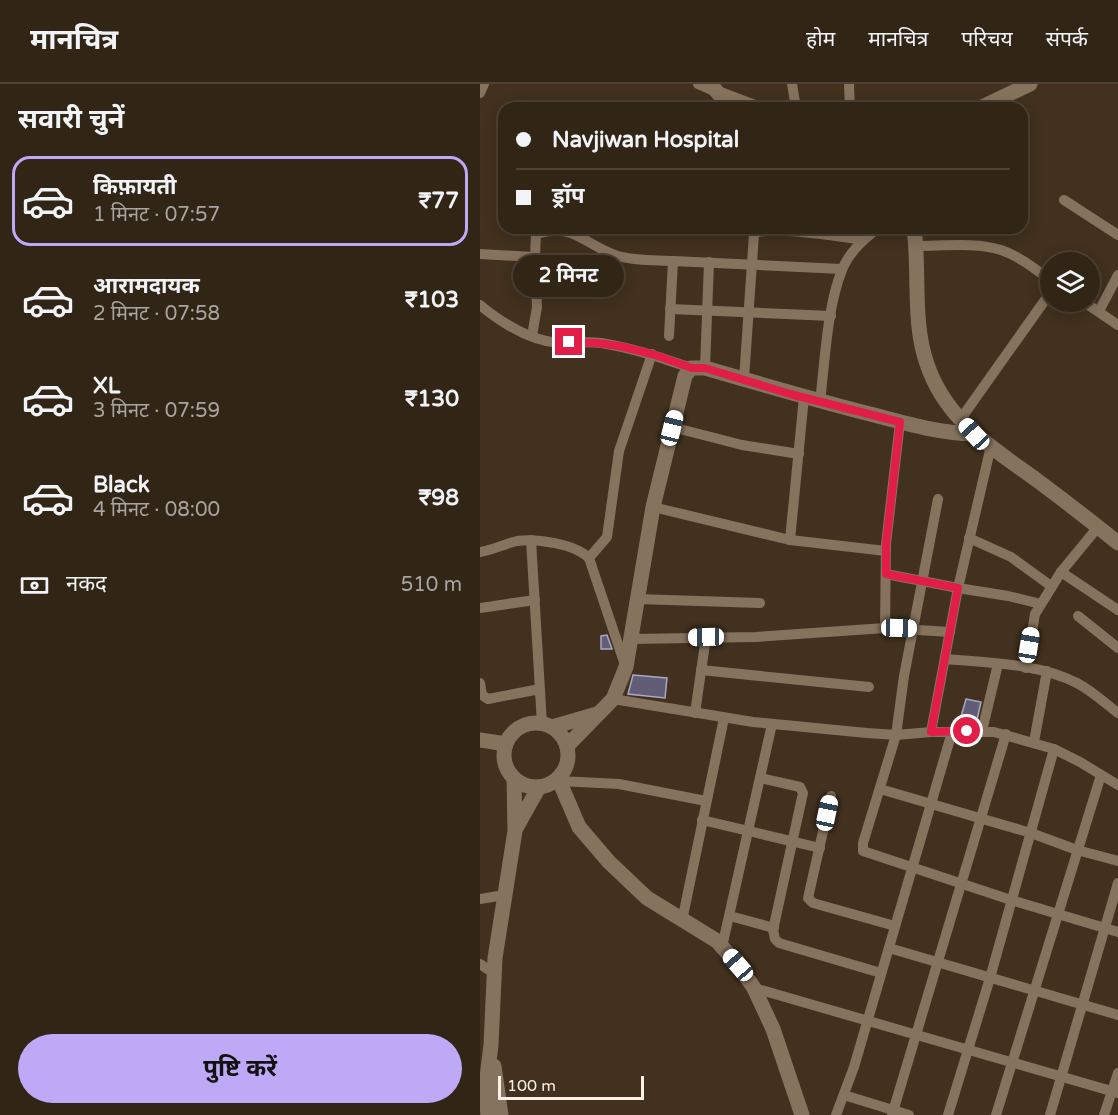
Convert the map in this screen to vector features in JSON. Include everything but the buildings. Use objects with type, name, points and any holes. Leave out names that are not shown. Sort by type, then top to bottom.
[{"type":"street","points":[[480,93],[484,84]]},
{"type":"street","points":[[698,84],[713,88],[743,102]]},
{"type":"street","points":[[792,84],[795,102]]},
{"type":"street","points":[[849,84],[850,102]]},
{"type":"street","points":[[992,102],[1030,84]]},
{"type":"street","points":[[1064,200],[1118,235]]},
{"type":"street","points":[[532,336],[537,307],[536,234]]},
{"type":"street","points":[[575,234],[623,257],[842,269]]},
{"type":"street","points":[[744,379],[754,234]]},
{"type":"street","points":[[811,234],[863,240]]},
{"type":"street","points":[[820,402],[831,316],[842,269],[851,254],[870,234]]},
{"type":"street","points":[[915,234],[919,319],[927,365],[946,403],[974,434],[1118,542]]},
{"type":"street","points":[[916,246],[982,247],[1001,250],[1017,257],[1040,272]]},
{"type":"street","points":[[480,254],[535,257]]},
{"type":"street","points":[[669,336],[673,261]]},
{"type":"street","points":[[567,746],[613,699],[626,668],[653,507],[685,376],[698,368],[708,309],[709,262]]},
{"type":"street","points":[[1100,309],[1118,275]]},
{"type":"street","points":[[480,305],[514,329],[532,336],[560,343],[608,344],[900,422],[949,433],[974,434]]},
{"type":"street","points":[[960,420],[1040,307]]},
{"type":"street","points":[[670,309],[831,316]]},
{"type":"street","points":[[1100,312],[1118,325]]},
{"type":"street","points":[[589,558],[607,537],[619,451],[652,354]]},
{"type":"street","points":[[790,540],[804,398]]},
{"type":"street","points":[[885,628],[886,551],[900,422]]},
{"type":"street","points":[[672,428],[742,445],[799,454]]},
{"type":"street","points":[[931,732],[958,588],[991,446]]},
{"type":"street","points":[[938,499],[904,676],[896,735],[863,843],[863,852],[1118,932]]},
{"type":"street","points":[[653,507],[790,540],[886,551]]},
{"type":"street","points":[[1026,668],[1033,623],[1041,604],[1060,572],[1098,526]]},
{"type":"street","points":[[969,538],[1011,557],[1051,586]]},
{"type":"street","points":[[531,540],[540,690],[547,725],[562,736],[567,746],[566,766],[558,780]]},
{"type":"street","points":[[480,552],[510,543],[531,540],[578,549],[589,558],[626,668]]},
{"type":"street","points":[[1060,572],[1118,610]]},
{"type":"street","points":[[886,574],[1041,604]]},
{"type":"street","points":[[637,599],[760,603]]},
{"type":"street","points":[[480,608],[535,600]]},
{"type":"street","points":[[1078,616],[1118,648]]},
{"type":"street","points":[[631,639],[775,636],[885,628],[950,632]]},
{"type":"street","points":[[695,713],[706,637]]},
{"type":"street","points":[[945,659],[1047,671],[1078,684],[1118,713]]},
{"type":"street","points":[[982,731],[998,664]]},
{"type":"street","points":[[701,670],[869,687]]},
{"type":"street","points":[[1034,742],[1047,671]]},
{"type":"street","points":[[480,683],[483,697],[488,699],[540,690]]},
{"type":"street","points":[[613,699],[772,724],[896,735],[982,731],[1006,734],[1054,749],[1118,785]]},
{"type":"street","points":[[485,1106],[495,974],[514,831],[514,778],[505,762],[506,744],[519,728],[531,723],[547,725],[600,713]]},
{"type":"street","points":[[682,921],[724,718]]},
{"type":"street","points":[[722,947],[772,724]]},
{"type":"street","points":[[837,1115],[952,732]]},
{"type":"street","points":[[893,1113],[1006,734]]},
{"type":"street","points":[[480,740],[506,744]]},
{"type":"street","points":[[948,1115],[990,978],[1054,749]]},
{"type":"street","points":[[996,1115],[1014,1063],[1101,775]]},
{"type":"street","points":[[514,778],[529,786],[539,787],[558,780],[619,784],[706,801]]},
{"type":"street","points":[[760,778],[802,788],[803,793],[774,936],[779,942],[881,973]]},
{"type":"street","points":[[558,780],[571,813],[586,837],[609,862],[647,898],[708,935],[722,947],[754,988],[773,1029],[802,1115]]},
{"type":"street","points":[[514,831],[539,787]]},
{"type":"street","points":[[880,789],[1031,832],[1077,850],[1118,861]]},
{"type":"street","points":[[831,796],[808,895],[810,901],[895,926]]},
{"type":"street","points":[[702,820],[820,848]]},
{"type":"street","points":[[1050,1115],[1118,883]]},
{"type":"street","points":[[480,899],[504,896]]},
{"type":"street","points":[[730,916],[774,928]]},
{"type":"street","points":[[888,948],[1118,1015]]},
{"type":"street","points":[[480,964],[495,974]]},
{"type":"street","points":[[754,988],[1115,1093]]},
{"type":"street","points":[[491,1045],[501,1115]]},
{"type":"street","points":[[1104,1115],[1115,1093],[1118,1073]]},
{"type":"street","points":[[844,1095],[893,1113],[909,1115]]},
{"type":"route","points":[[569,342],[619,346],[652,354],[692,368],[705,368],[790,394],[900,422],[886,544],[886,574],[958,588],[931,732],[967,731]]}]
